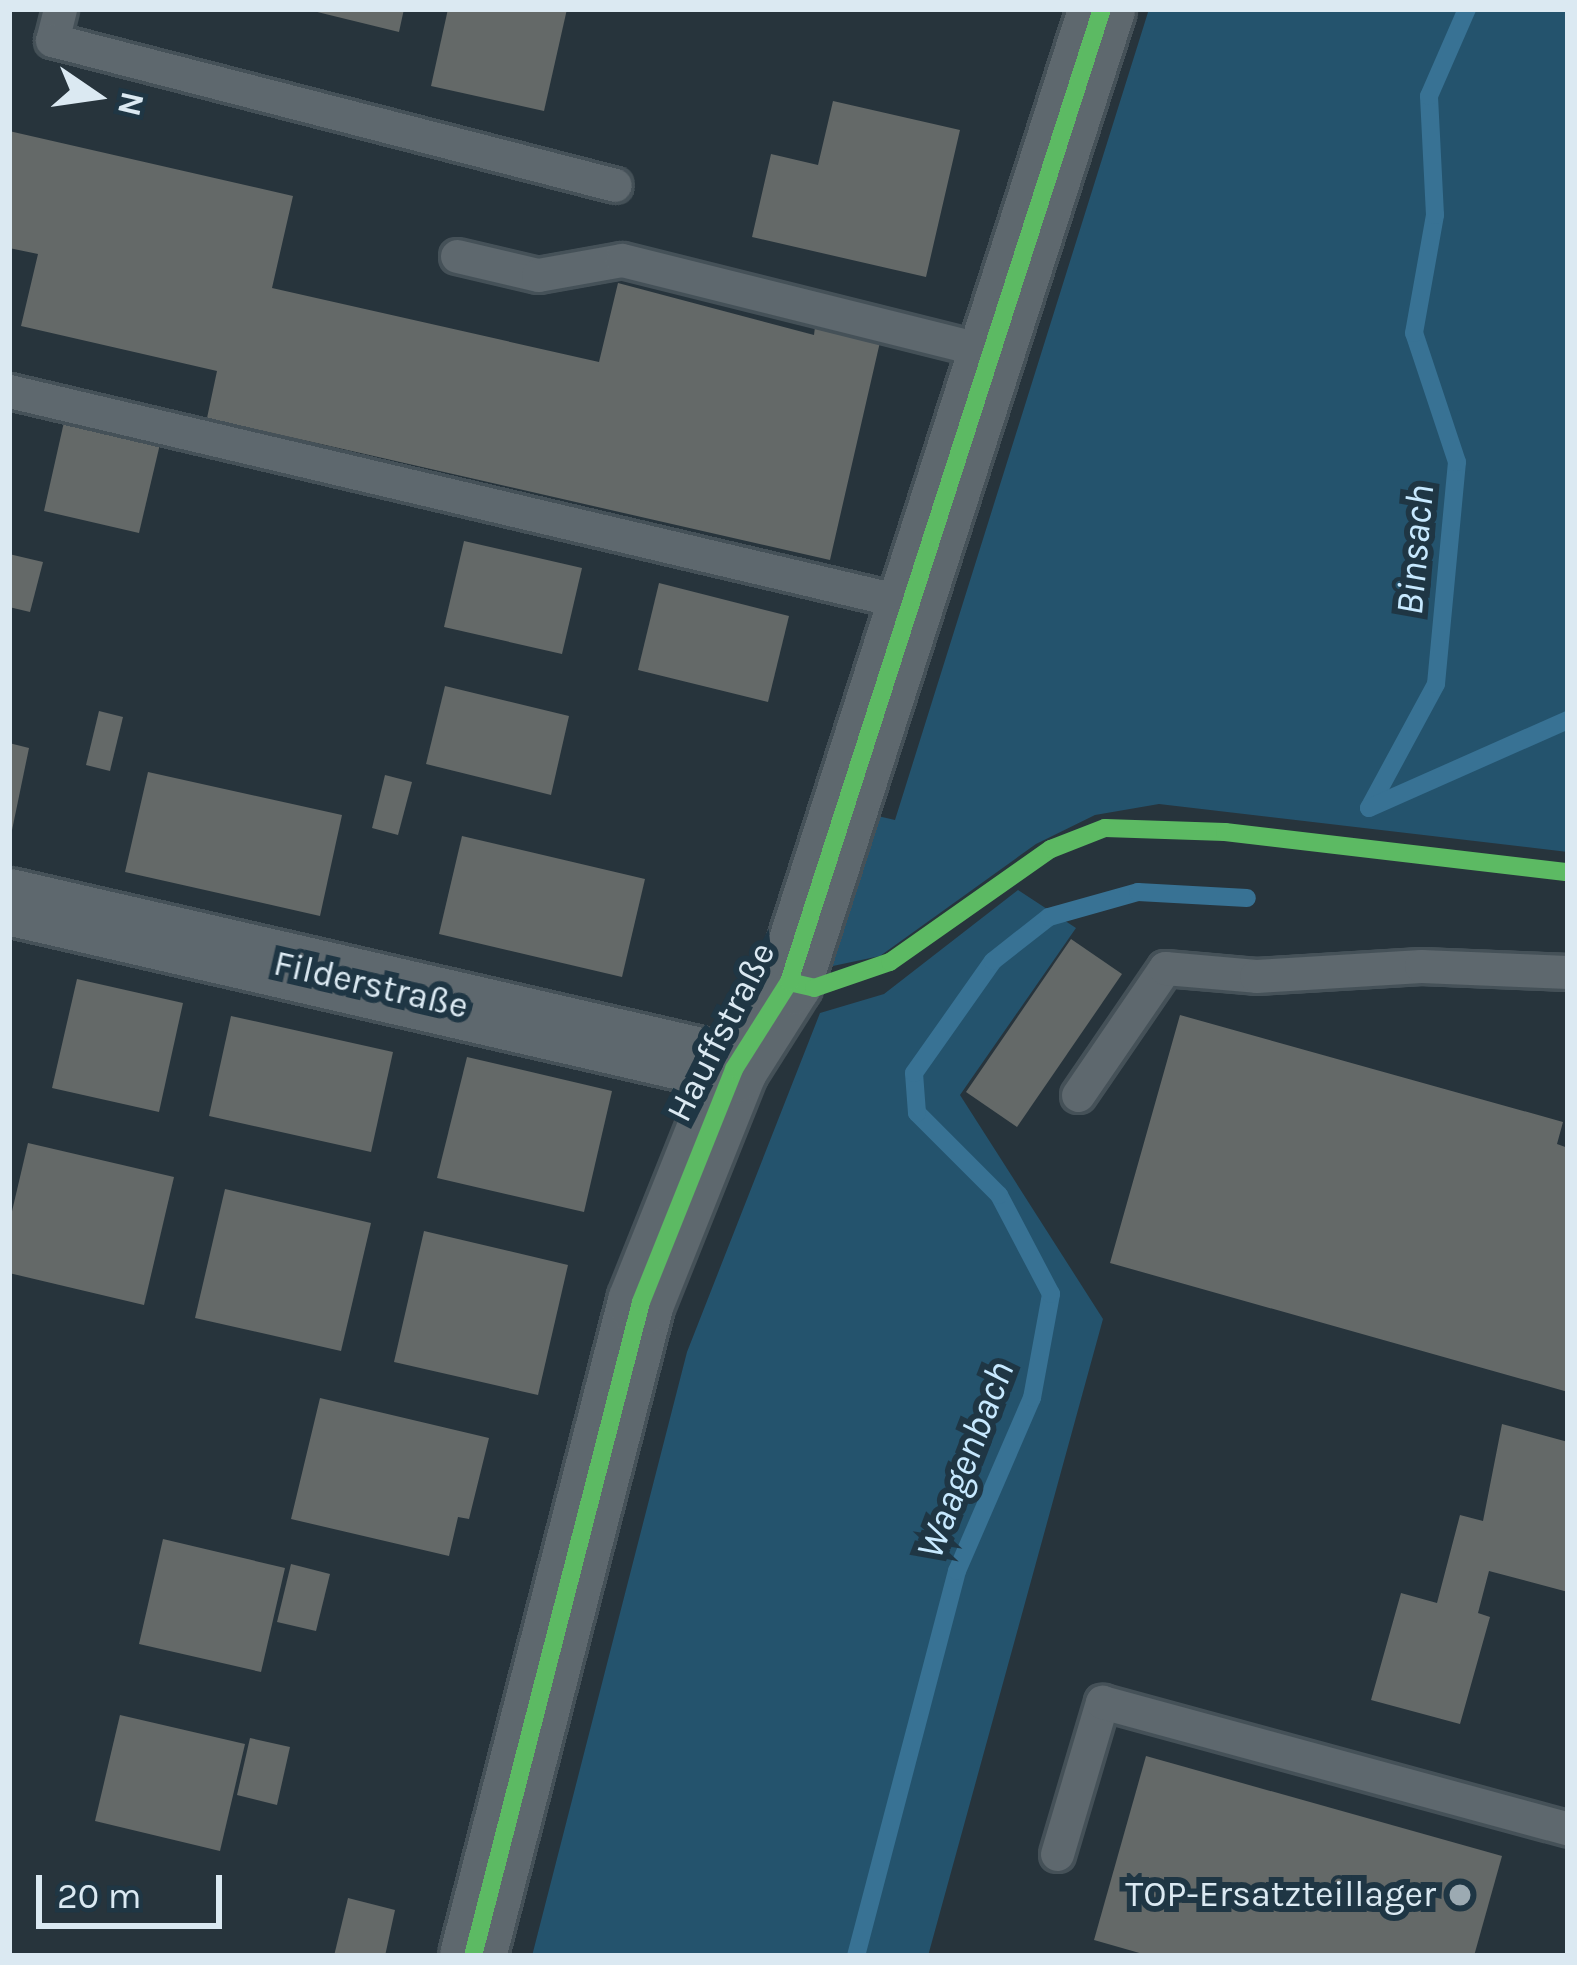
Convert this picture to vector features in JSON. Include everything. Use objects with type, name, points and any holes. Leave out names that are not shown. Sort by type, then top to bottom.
[{"type":"street","name":"Hauffstraße","points":[[473,1956],[641,1302],[734,1069],[789,982],[1102,9]]},
{"type":"street","name":"Filderstraße","points":[[9,902],[734,1069]]},
{"type":"lane","points":[[60,9],[52,40],[615,185]]},
{"type":"lane","points":[[457,256],[538,275],[622,260],[992,352]]},
{"type":"lane","points":[[9,391],[913,604]]},
{"type":"lane","points":[[1078,1095],[1165,968],[1256,976],[1421,966],[1568,972]]},
{"type":"lane","points":[[1057,1854],[1102,1702],[1568,1828]]},
{"type":"shaded area","points":[[1149,9],[1568,9],[1568,852],[1159,804],[1095,815],[1036,844],[880,956],[814,970],[869,814],[895,820]]},
{"type":"shaded area","points":[[1018,890],[1076,928],[960,1095],[1103,1319],[928,1956],[532,1956],[687,1352],[820,1013],[884,994]]},
{"type":"building","points":[[305,9],[404,9],[399,32]]},
{"type":"building","points":[[448,9],[567,9],[544,111],[431,86]]},
{"type":"building","points":[[833,101],[960,130],[926,277],[752,237],[771,154],[818,165]]},
{"type":"building","points":[[9,131],[293,196],[272,288],[599,362],[618,283],[814,335],[815,327],[880,342],[830,560],[207,418],[217,371],[21,326],[38,254],[9,248]]},
{"type":"building","points":[[64,422],[160,444],[139,533],[44,511]]},
{"type":"building","points":[[464,541],[582,568],[562,654],[444,627]]},
{"type":"building","points":[[9,554],[43,562],[30,612],[9,607]]},
{"type":"building","points":[[659,583],[789,616],[768,702],[638,670]]},
{"type":"building","points":[[445,686],[569,716],[551,795],[426,764]]},
{"type":"building","points":[[99,711],[123,717],[110,771],[86,765]]},
{"type":"building","points":[[9,743],[29,748],[11,835],[9,834]]},
{"type":"building","points":[[148,772],[342,815],[320,916],[125,872]]},
{"type":"building","points":[[385,775],[412,782],[398,835],[372,828]]},
{"type":"building","points":[[462,836],[645,879],[622,977],[439,934]]},
{"type":"building","points":[[1071,939],[1122,974],[1017,1127],[966,1092]]},
{"type":"building","points":[[77,979],[183,1003],[159,1112],[52,1088]]},
{"type":"building","points":[[1180,1015],[1563,1122],[1557,1144],[1568,1148],[1568,1392],[1110,1263]]},
{"type":"building","points":[[231,1016],[393,1052],[371,1152],[209,1116]]},
{"type":"building","points":[[467,1057],[612,1091],[584,1212],[437,1178]]},
{"type":"building","points":[[28,1143],[174,1177],[144,1305],[9,1273],[9,1224]]},
{"type":"building","points":[[225,1189],[371,1223],[341,1351],[195,1318]]},
{"type":"building","points":[[424,1231],[568,1265],[538,1395],[394,1362]]},
{"type":"building","points":[[320,1398],[489,1438],[469,1519],[458,1517],[449,1556],[291,1519]]},
{"type":"building","points":[[1502,1424],[1568,1442],[1568,1592],[1489,1571],[1478,1613],[1490,1617],[1460,1724],[1371,1700],[1401,1593],[1437,1603],[1460,1515],[1483,1521]]},
{"type":"building","points":[[163,1539],[285,1568],[261,1672],[139,1644]]},
{"type":"building","points":[[291,1564],[330,1574],[316,1631],[277,1622]]},
{"type":"building","points":[[120,1715],[245,1744],[220,1851],[95,1821]]},
{"type":"building","points":[[250,1738],[290,1747],[277,1805],[237,1795]]},
{"type":"building","points":[[1146,1756],[1502,1856],[1474,1956],[1150,1956],[1094,1940]]},
{"type":"building","points":[[348,1898],[395,1910],[385,1956],[334,1956]]},
{"type":"waterway","name":"Binsach","points":[[1369,808],[1436,684],[1457,462],[1414,333],[1435,215],[1429,96],[1467,9]]},
{"type":"waterway","name":"Waagenbach","points":[[1369,808],[1568,720]]},
{"type":"waterway","name":"Waagenbach","points":[[856,1956],[957,1571],[1032,1398],[1051,1294],[999,1195],[917,1113],[914,1073],[993,961],[1049,917],[1138,892],[1247,898]]},
{"type":"cycle path","points":[[473,1956],[641,1302],[734,1069],[789,982],[1102,9]]},
{"type":"cycle path","points":[[789,982],[814,988],[890,962],[1051,849],[1105,828],[1225,832],[1568,872]]},
{"type":"place","name":"TOP-Ersatzteillager","points":[[1460,1895]]}]
